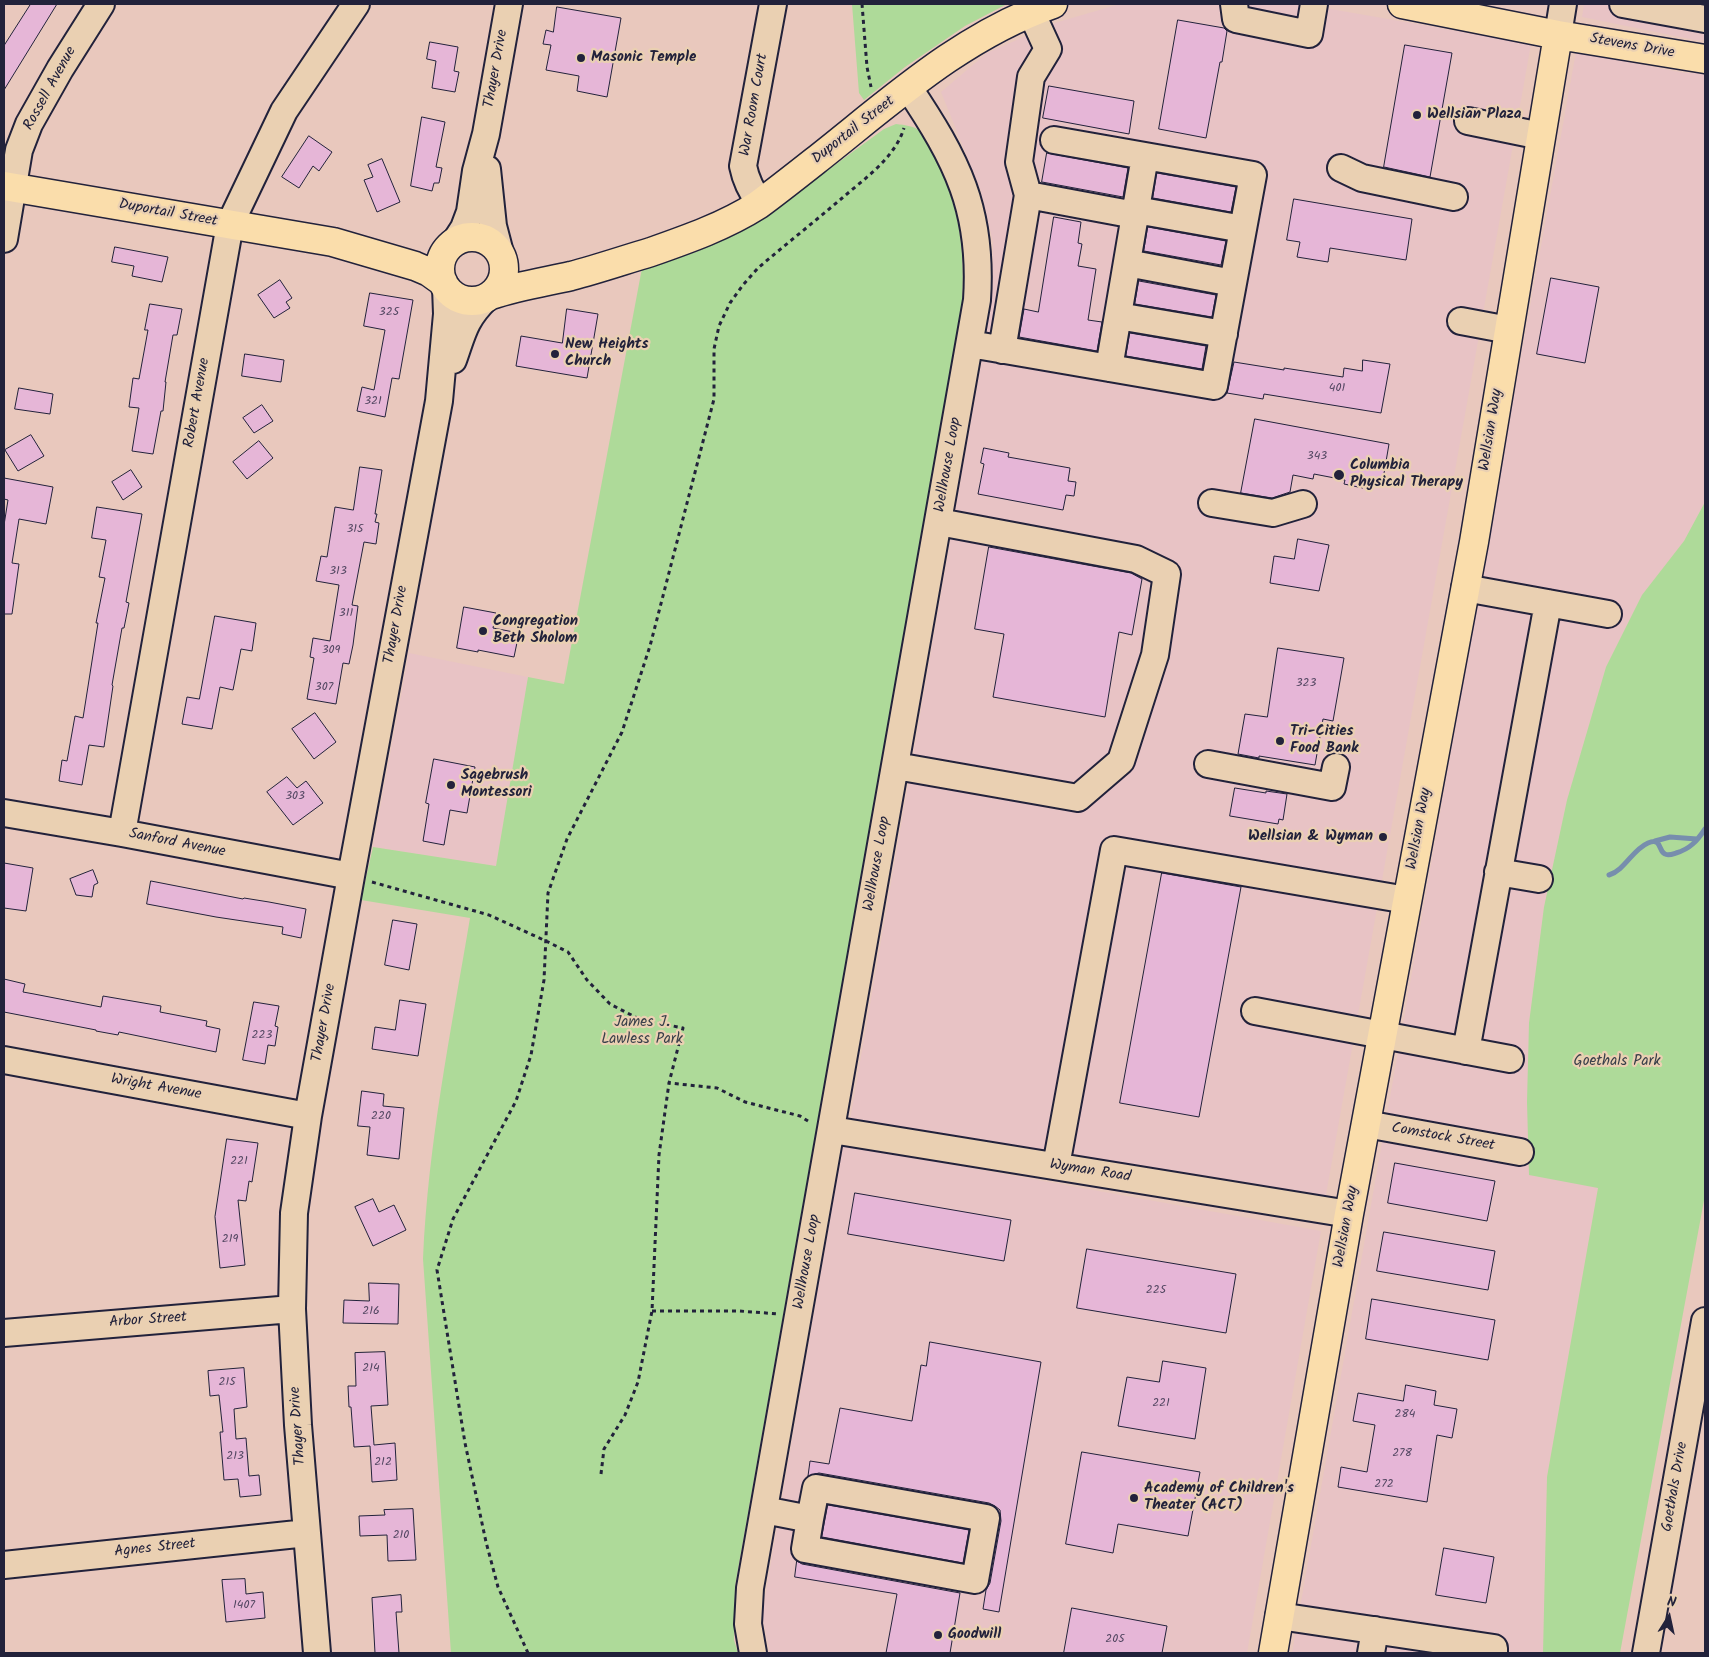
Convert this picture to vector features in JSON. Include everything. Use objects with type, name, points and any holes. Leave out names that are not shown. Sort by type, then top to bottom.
[{"type":"main road","points":[[1402,4],[1558,35]]},
{"type":"main road","name":"Duportail Street","points":[[488,297],[508,290],[594,270],[678,243],[711,229],[760,203],[908,87],[960,49],[999,27],[1042,8]]},
{"type":"main road","name":"Stevens Drive","points":[[1558,35],[1705,59]]},
{"type":"main road","name":"Wellsian Way","points":[[1273,1653],[1349,1214],[1465,588],[1558,35]]},
{"type":"main road","name":"Duportail Street","points":[[8,186],[332,242],[410,248],[453,243]]},
{"type":"main road","points":[[476,236],[486,240],[500,252],[504,263],[504,274],[501,283],[488,297],[475,301],[464,300],[454,295],[444,285],[440,268],[442,257],[453,243],[465,237],[476,236]]},
{"type":"main road","name":"Duportail Street","points":[[332,242],[415,266],[429,272],[444,285]]},
{"type":"main road","name":"Duportail Street","points":[[500,252],[522,263],[546,266],[592,263],[652,251]]},
{"type":"street","name":"Rossell Avenue","points":[[4,239],[8,186],[29,124],[60,69],[101,4]]},
{"type":"street","name":"Robert Avenue","points":[[122,834],[230,224],[284,111],[356,4]]},
{"type":"street","name":"Thayer Drive","points":[[453,243],[461,235],[468,220],[479,157],[486,134],[509,4]]},
{"type":"street","name":"War Room Court","points":[[760,203],[746,181],[743,166],[773,4]]},
{"type":"street","points":[[1234,4],[1236,19],[1309,34],[1314,4]]},
{"type":"street","name":"Wellsian Way","points":[[1558,35],[1563,4]]},
{"type":"street","points":[[1624,4],[1705,19]]},
{"type":"street","points":[[1002,350],[1028,196],[1019,162],[1031,77],[1048,49],[1042,8]]},
{"type":"street","name":"Wellhouse Loop","points":[[754,1653],[748,1624],[748,1608],[764,1510],[978,300],[978,248],[970,209],[961,180],[933,125],[908,87]]},
{"type":"street","points":[[1468,121],[1541,136]]},
{"type":"street","name":"Thayer Drive","points":[[486,134],[486,159],[491,210],[500,252]]},
{"type":"street","points":[[970,344],[1214,386],[1253,175],[1054,140]]},
{"type":"street","points":[[1109,368],[1145,156]]},
{"type":"street","points":[[1341,168],[1362,178],[1454,197]]},
{"type":"street","points":[[1028,196],[1243,229]]},
{"type":"street","points":[[1127,263],[1233,283]]},
{"type":"street","name":"Thayer Drive","points":[[317,1653],[298,1425],[292,1310],[294,1213],[308,1116],[358,879],[439,400],[447,314],[444,285]]},
{"type":"street","name":"Thayer Drive","points":[[439,400],[466,322],[476,308],[488,297]]},
{"type":"street","points":[[1118,316],[1224,334]]},
{"type":"street","points":[[1461,321],[1509,330]]},
{"type":"street","points":[[1212,503],[1272,513],[1303,504]]},
{"type":"street","points":[[896,766],[1078,798],[1122,761],[1155,656],[1167,574],[1136,559],[939,522]]},
{"type":"street","points":[[1465,588],[1608,614]]},
{"type":"street","points":[[1466,1051],[1548,603]]},
{"type":"street","points":[[1208,764],[1332,787],[1336,767]]},
{"type":"street","name":"Sanford Avenue","points":[[4,813],[358,879]]},
{"type":"street","points":[[1056,1166],[1114,850],[1407,900]]},
{"type":"street","points":[[1498,872],[1539,879]]},
{"type":"street","points":[[1255,1011],[1510,1059]]},
{"type":"street","name":"Wright Avenue","points":[[4,1060],[308,1116]]},
{"type":"street","name":"Comstock Street","points":[[1366,1124],[1520,1152]]},
{"type":"street","name":"Wyman Road","points":[[832,1130],[1349,1214]]},
{"type":"street","name":"Arbor Street","points":[[4,1333],[292,1310]]},
{"type":"street","name":"Goethals Drive","points":[[1646,1653],[1705,1321]]},
{"type":"street","points":[[816,1488],[986,1518],[975,1580],[805,1549],[810,1519],[816,1488]]},
{"type":"street","points":[[764,1510],[810,1519]]},
{"type":"street","name":"Agnes Street","points":[[4,1565],[307,1533]]},
{"type":"street","points":[[1280,1616],[1373,1642],[1494,1648],[1494,1653]]},
{"type":"path","points":[[862,4],[867,67],[872,92]]},
{"type":"path","points":[[528,1653],[498,1587],[486,1542],[464,1443],[437,1270],[453,1219],[516,1101],[531,1054],[544,980],[548,893],[567,839],[622,732],[650,646],[714,399],[714,349],[719,326],[730,303],[753,274],[891,153],[904,128]]},
{"type":"path","points":[[358,879],[489,915],[546,941],[568,952],[587,980],[610,1004],[639,1019],[683,1028],[669,1083],[659,1155],[652,1311],[638,1382],[625,1415],[604,1449],[601,1474]]},
{"type":"path","points":[[669,1083],[717,1088],[745,1102],[800,1116],[816,1126],[832,1130]]},
{"type":"path","points":[[652,1311],[776,1313],[798,1320]]},
{"type":"shaded area","points":[[1120,4],[1302,4],[1531,44],[1325,1200],[850,1120],[992,300],[993,242],[981,191],[941,92],[987,53],[1058,22]]},
{"type":"shaded area","points":[[1584,4],[1705,4],[1705,40],[1695,40],[1582,17]]},
{"type":"shaded area","points":[[1576,52],[1685,73],[1705,73],[1705,502],[1684,541],[1642,595],[1606,667],[1567,800],[1544,907],[1529,1023],[1598,1188],[1547,1477],[1543,1653],[1292,1653],[1496,496]]},
{"type":"shaded area","points":[[409,653],[528,677],[496,866],[373,847]]},
{"type":"shaded area","points":[[843,1145],[1321,1231],[1247,1653],[770,1653],[762,1615]]},
{"type":"green space","points":[[852,4],[1007,4],[965,26],[905,67],[864,100],[859,93]]},
{"type":"green space","name":"James J. Lawless Park","points":[[896,124],[913,127],[924,135],[932,149],[951,196],[960,232],[962,250],[962,308],[735,1586],[734,1640],[738,1653],[451,1653],[423,1259],[435,1130],[470,918],[361,900],[373,847],[496,866],[528,677],[564,684],[642,268],[696,252],[747,227],[884,129]]},
{"type":"green space","name":"Goethals Park","points":[[1705,502],[1705,1195],[1620,1653],[1543,1653],[1547,1477],[1598,1188],[1529,1175],[1527,1102],[1529,1023],[1544,907],[1567,800],[1606,667],[1642,595],[1684,541]]},
{"type":"building","points":[[31,4],[57,4],[4,90],[4,46]]},
{"type":"building","name":"Masonic Temple","points":[[557,7],[621,18],[607,97],[577,91],[579,76],[546,70],[551,45],[543,44],[546,30],[553,32]]},
{"type":"building","points":[[1178,20],[1224,28],[1227,31],[1206,138],[1159,129]]},
{"type":"building","points":[[430,42],[458,47],[454,71],[459,72],[455,92],[432,88],[436,61],[427,59]]},
{"type":"building","name":"Wellsian Plaza","points":[[1405,45],[1452,53],[1430,177],[1384,167]]},
{"type":"building","points":[[1049,86],[1134,101],[1129,134],[1043,118]]},
{"type":"building","points":[[422,117],[445,122],[436,167],[442,168],[439,183],[434,183],[432,191],[411,186]]},
{"type":"building","points":[[309,136],[332,152],[319,171],[313,166],[299,188],[282,177]]},
{"type":"building","points":[[1047,153],[1128,168],[1123,197],[1042,182]]},
{"type":"building","points":[[382,159],[400,202],[377,212],[364,180],[373,177],[368,165]]},
{"type":"building","points":[[1157,173],[1236,187],[1231,212],[1153,198]]},
{"type":"building","points":[[1294,199],[1412,219],[1406,260],[1330,248],[1328,262],[1297,257],[1300,242],[1287,240]]},
{"type":"building","points":[[1054,217],[1081,222],[1078,243],[1082,244],[1078,266],[1096,269],[1088,320],[1102,322],[1097,351],[1019,337],[1024,309],[1038,312]]},
{"type":"building","points":[[1148,227],[1226,241],[1221,265],[1144,251]]},
{"type":"building","points":[[115,247],[168,257],[162,282],[132,276],[134,266],[112,262]]},
{"type":"building","points":[[1551,278],[1599,287],[1585,363],[1537,354]]},
{"type":"building","points":[[280,280],[292,298],[286,302],[290,308],[274,318],[258,295]]},
{"type":"building","points":[[1139,281],[1216,295],[1212,317],[1135,304]]},
{"type":"building","points":[[370,293],[413,300],[399,379],[392,378],[385,417],[357,411],[362,387],[374,390],[385,330],[364,326]]},
{"type":"building","points":[[150,304],[182,309],[177,335],[173,335],[165,382],[163,411],[161,411],[153,454],[132,451],[139,408],[129,407],[133,378],[139,379],[148,330],[145,330]]},
{"type":"building","name":"New Heights Church","points":[[567,309],[598,314],[587,378],[516,366],[521,336],[562,343]]},
{"type":"building","points":[[1130,333],[1206,346],[1202,369],[1126,356]]},
{"type":"building","points":[[245,354],[284,360],[281,382],[242,376]]},
{"type":"building","points":[[1363,360],[1390,364],[1381,413],[1264,394],[1263,399],[1227,393],[1234,362],[1343,377],[1344,368],[1362,371]]},
{"type":"building","points":[[19,388],[53,394],[50,414],[15,409]]},
{"type":"building","points":[[262,405],[273,421],[254,433],[243,418]]},
{"type":"building","points":[[1255,419],[1389,444],[1382,485],[1364,482],[1363,488],[1344,484],[1345,480],[1314,474],[1313,479],[1293,475],[1290,492],[1272,498],[1241,493]]},
{"type":"building","points":[[31,435],[44,456],[18,471],[5,450]]},
{"type":"building","points":[[259,441],[273,458],[247,479],[233,462]]},
{"type":"building","points":[[984,448],[1009,453],[1008,457],[1070,468],[1068,481],[1076,482],[1074,496],[1066,495],[1063,510],[978,494],[984,464],[981,463]]},
{"type":"building","points":[[360,467],[382,470],[375,514],[377,514],[375,522],[379,523],[376,544],[364,542],[352,605],[358,606],[353,645],[349,664],[343,663],[336,704],[307,699],[314,658],[310,657],[313,638],[330,641],[339,585],[316,581],[321,556],[327,557],[335,507],[353,510]]},
{"type":"building","points":[[131,470],[142,487],[123,500],[112,482]]},
{"type":"building","points":[[4,478],[53,487],[46,524],[19,519],[12,563],[19,564],[12,614],[4,614],[4,525],[8,500],[4,499]]},
{"type":"building","points":[[97,507],[142,514],[126,602],[129,603],[124,628],[122,628],[112,685],[104,747],[89,745],[82,785],[59,781],[62,760],[67,761],[75,716],[83,718],[98,623],[96,623],[105,578],[99,577],[106,540],[92,538]]},
{"type":"building","points":[[1298,539],[1329,545],[1319,591],[1270,583],[1274,556],[1294,559]]},
{"type":"building","points":[[989,547],[1131,573],[1142,579],[1132,635],[1119,632],[1105,717],[993,697],[1004,634],[975,629]]},
{"type":"building","name":"Congregation Beth Sholom","points":[[464,607],[496,613],[493,628],[519,633],[514,657],[457,648]]},
{"type":"building","points":[[215,616],[256,623],[252,651],[241,649],[233,690],[220,687],[212,729],[182,724],[187,697],[199,699]]},
{"type":"building","points":[[1278,648],[1344,658],[1333,721],[1323,719],[1315,765],[1238,754],[1245,714],[1267,717]]},
{"type":"building","points":[[315,713],[336,742],[314,759],[292,729]]},
{"type":"building","name":"Sagebrush Montessori","points":[[434,759],[475,767],[467,813],[450,810],[444,845],[423,841],[429,804],[426,803]]},
{"type":"building","points":[[287,777],[297,788],[306,781],[323,803],[293,825],[267,792]]},
{"type":"building","points":[[1235,788],[1287,794],[1283,820],[1279,819],[1278,824],[1230,816]]},
{"type":"building","points":[[4,863],[33,868],[26,911],[4,908]]},
{"type":"building","points":[[93,870],[98,883],[94,885],[92,897],[76,895],[70,879]]},
{"type":"building","points":[[1162,873],[1241,887],[1199,1117],[1120,1103]]},
{"type":"building","points":[[151,881],[306,909],[301,938],[282,934],[283,927],[147,904]]},
{"type":"building","points":[[393,920],[417,924],[409,970],[385,965]]},
{"type":"building","points":[[4,979],[25,984],[23,992],[101,1007],[103,996],[161,1006],[160,1012],[207,1021],[206,1026],[220,1029],[216,1052],[119,1032],[118,1035],[4,1012]]},
{"type":"building","points":[[400,1000],[426,1004],[418,1056],[372,1049],[375,1027],[395,1030]]},
{"type":"building","points":[[254,1002],[279,1006],[275,1026],[278,1027],[275,1046],[268,1045],[265,1064],[243,1060]]},
{"type":"building","points":[[362,1091],[384,1094],[383,1106],[404,1108],[399,1159],[367,1155],[370,1127],[358,1126]]},
{"type":"building","points":[[227,1139],[258,1143],[252,1182],[249,1181],[246,1201],[238,1200],[245,1265],[220,1268],[215,1217]]},
{"type":"building","points":[[1395,1163],[1495,1181],[1487,1221],[1388,1203]]},
{"type":"building","points":[[855,1193],[1011,1220],[1004,1261],[848,1234]]},
{"type":"building","points":[[373,1199],[379,1212],[394,1205],[406,1230],[373,1246],[355,1207]]},
{"type":"building","points":[[1384,1232],[1495,1251],[1488,1290],[1377,1271]]},
{"type":"building","points":[[1087,1249],[1236,1274],[1226,1333],[1077,1308]]},
{"type":"building","points":[[369,1283],[399,1284],[398,1324],[343,1323],[344,1300],[369,1301]]},
{"type":"building","points":[[1372,1299],[1495,1320],[1488,1360],[1366,1339]]},
{"type":"building","points":[[930,1342],[1041,1362],[999,1612],[983,1609],[986,1590],[990,1583],[1001,1521],[1000,1510],[995,1506],[989,1503],[819,1473],[808,1476],[810,1461],[829,1464],[840,1408],[912,1421],[921,1365],[926,1366]]},
{"type":"building","points":[[385,1352],[388,1405],[371,1406],[374,1445],[395,1443],[397,1480],[372,1482],[370,1446],[354,1447],[348,1386],[356,1386],[355,1353]]},
{"type":"building","points":[[1163,1361],[1206,1368],[1195,1439],[1118,1426],[1127,1377],[1159,1382]]},
{"type":"building","points":[[244,1368],[247,1407],[234,1409],[236,1439],[246,1438],[249,1476],[259,1475],[261,1495],[240,1497],[238,1479],[224,1480],[220,1432],[223,1432],[219,1395],[210,1396],[208,1371]]},
{"type":"building","points":[[1406,1385],[1436,1391],[1434,1405],[1457,1409],[1452,1438],[1437,1435],[1427,1502],[1338,1487],[1341,1467],[1367,1472],[1375,1425],[1353,1421],[1358,1393],[1403,1401]]},
{"type":"building","name":"Academy of Children's Theater (ACT)","points":[[1082,1452],[1200,1472],[1188,1536],[1118,1524],[1113,1553],[1066,1544]]},
{"type":"building","points":[[828,1505],[969,1530],[963,1563],[822,1537]]},
{"type":"building","points":[[413,1509],[416,1560],[388,1561],[387,1535],[360,1536],[359,1516],[385,1515],[384,1510]]},
{"type":"building","points":[[1444,1548],[1494,1557],[1486,1603],[1436,1595]]},
{"type":"building","points":[[797,1561],[802,1564],[960,1593],[950,1653],[886,1653],[897,1594],[795,1577]]},
{"type":"building","points":[[245,1579],[246,1594],[263,1592],[265,1618],[226,1622],[222,1580]]},
{"type":"building","points":[[401,1595],[402,1612],[396,1612],[399,1653],[375,1653],[372,1598]]},
{"type":"building","points":[[1072,1608],[1167,1626],[1162,1653],[1064,1653]]},
{"type":"waterway","points":[[1609,875],[1620,869],[1637,850],[1648,843],[1658,843],[1663,852],[1669,855],[1689,847],[1705,829]]},
{"type":"waterway","points":[[1655,841],[1670,837],[1697,839]]},
{"type":"place","name":"Masonic Temple","points":[[581,58]]},
{"type":"place","name":"Wellsian Plaza","points":[[1417,115]]},
{"type":"place","name":"New Heights Church","points":[[555,354]]},
{"type":"place","name":"Columbia Physical Therapy","points":[[1339,475]]},
{"type":"place","name":"Congregation Beth Sholom","points":[[483,631]]},
{"type":"place","name":"Tri-Cities Food Bank","points":[[1280,741]]},
{"type":"place","name":"Sagebrush Montessori","points":[[451,785]]},
{"type":"place","name":"Wellsian & Wyman","points":[[1383,837]]},
{"type":"place","name":"Academy of Children's Theater (ACT)","points":[[1134,1498]]},
{"type":"place","name":"Goodwill","points":[[938,1635]]}]
